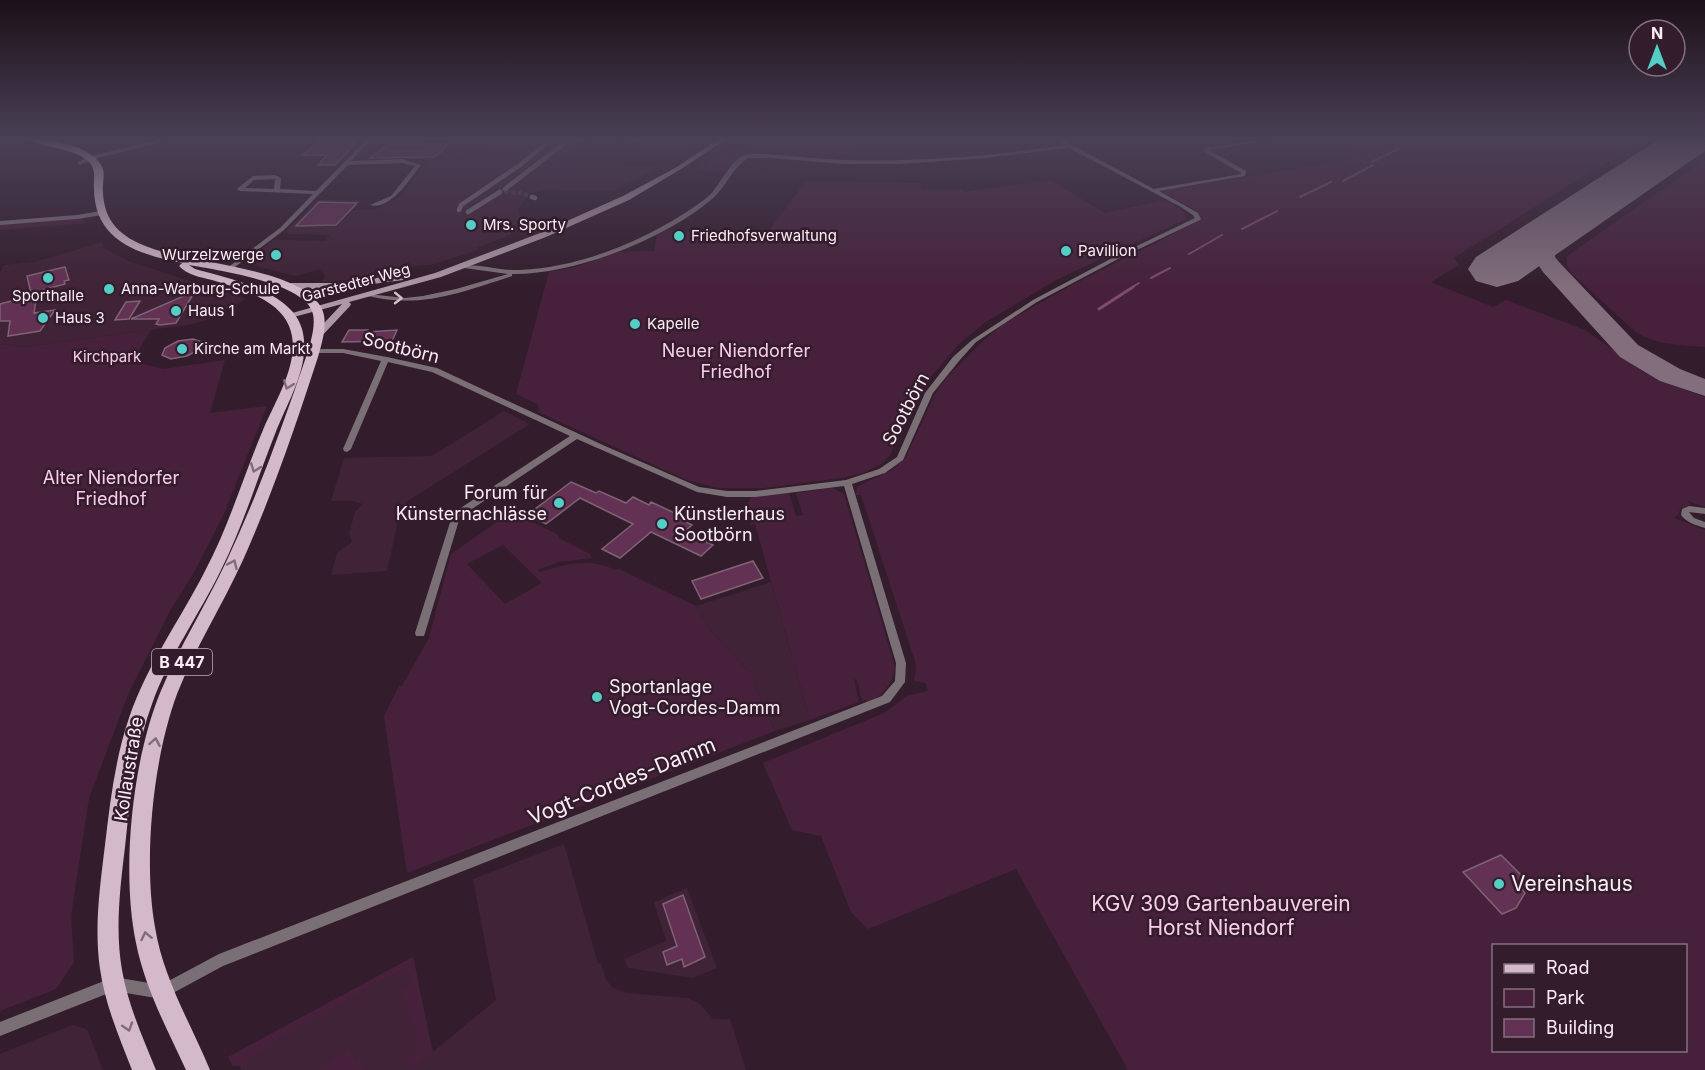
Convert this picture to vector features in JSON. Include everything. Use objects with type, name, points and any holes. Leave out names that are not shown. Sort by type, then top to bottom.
[{"type":"main road","points":[[99,188],[100,213],[108,227],[129,243],[178,260],[229,269],[275,281],[286,286],[315,307]]},
{"type":"main road","name":"Garstedter Weg","points":[[315,307],[370,295],[464,266],[556,230],[644,188]]},
{"type":"main road","name":"Garstedter Weg","points":[[290,315],[408,277],[491,254]]},
{"type":"main road","points":[[178,260],[191,270],[264,295],[290,315]]},
{"type":"main road","points":[[286,286],[336,286],[408,277]]},
{"type":"main road","points":[[315,343],[335,313],[356,298]]},
{"type":"main road","name":"B 447","points":[[315,307],[315,343]]},
{"type":"main road","name":"Kollaustraße","points":[[144,1070],[114,984],[109,950],[107,910],[123,782],[136,723],[158,669],[229,538],[276,414],[298,352],[297,333],[290,315]]},
{"type":"main road","name":"Kollaustraße","points":[[198,1070],[162,992],[144,927],[140,878],[145,809],[156,733],[172,684],[225,582],[250,527],[315,343]]},
{"type":"street","points":[[241,188],[318,193]]},
{"type":"street","points":[[229,269],[282,229],[323,188]]},
{"type":"street","points":[[373,205],[393,197],[400,188]]},
{"type":"street","points":[[476,188],[499,190]]},
{"type":"street","points":[[459,210],[461,205],[489,188]]},
{"type":"street","points":[[468,212],[479,207],[502,188]]},
{"type":"street","points":[[370,295],[428,298],[520,272],[554,268],[591,258],[648,235],[695,208],[719,188]]},
{"type":"street","points":[[1151,188],[1155,190],[1167,188]]},
{"type":"street","name":"Sootbörn","points":[[315,343],[434,370],[682,483],[713,492],[755,494],[847,483],[882,471],[900,458],[929,393],[956,358],[974,341],[1035,301],[1118,257],[1198,219],[1197,215],[1155,190]]},
{"type":"street","points":[[0,223],[100,213]]},
{"type":"street","points":[[464,266],[520,272]]},
{"type":"street","points":[[347,449],[383,363],[387,359]]},
{"type":"street","points":[[420,633],[456,515],[576,436]]},
{"type":"street","name":"Vogt-Cordes-Damm","points":[[162,992],[229,957],[886,699],[900,682],[901,663],[847,483]]},
{"type":"street","points":[[1705,511],[1689,509],[1685,511],[1685,515],[1691,520],[1705,525]]},
{"type":"street","points":[[0,1029],[114,984],[162,992]]},
{"type":"shaded area","points":[[407,188],[620,188],[614,191],[543,190],[529,194],[518,210],[520,216],[510,235],[477,248],[478,250],[434,264],[409,267],[378,277],[320,282],[326,277],[321,269],[295,276],[249,264],[249,258],[274,240],[325,241],[330,235],[288,234],[286,231],[318,200],[362,200],[352,210],[374,210],[399,197]]},
{"type":"shaded area","name":"Anna-Warburg-Schule","points":[[102,242],[104,248],[128,261],[246,299],[204,321],[187,325],[25,347],[0,344],[0,272],[4,265],[35,262]]},
{"type":"shaded area","points":[[504,411],[530,424],[406,502],[398,521],[387,571],[331,575],[337,553],[352,542],[349,533],[355,512],[363,504],[352,501],[331,501],[344,458],[432,456]]},
{"type":"shaded area","points":[[771,582],[810,720],[775,731],[749,672],[708,628],[696,606]]},
{"type":"shaded area","points":[[564,844],[598,964],[601,963],[606,980],[613,988],[627,993],[688,998],[700,1004],[713,1019],[730,1019],[746,1070],[241,1070],[240,1066],[233,1066],[228,1057],[413,957],[433,1052],[496,1000],[473,879]]},
{"type":"shaded area","points":[[687,888],[717,968],[693,978],[628,968],[624,959],[666,941],[654,902]]},
{"type":"shaded area","points":[[72,1025],[87,1029],[103,1070],[0,1070],[0,1054]]},
{"type":"green space","name":"Neuer Niendorfer Friedhof","points":[[801,188],[921,188],[921,190],[962,189],[964,192],[993,188],[1063,188],[1105,213],[1165,200],[1185,212],[1186,219],[1056,280],[986,322],[960,343],[922,387],[890,455],[881,464],[863,473],[764,488],[718,488],[687,480],[538,412],[537,404],[516,394],[549,272],[580,266],[616,252],[654,251],[657,234],[667,230],[765,236]]},
{"type":"green space","name":"KGV 309 Gartenbauverein Horst Niendorf","points":[[1179,188],[1565,188],[1454,258],[1459,265],[1431,282],[1493,307],[1506,300],[1585,330],[1643,371],[1669,384],[1705,397],[1705,507],[1688,501],[1690,505],[1680,509],[1679,514],[1674,518],[1705,530],[1705,1070],[1128,1070],[1016,869],[868,929],[851,912],[821,836],[792,830],[763,763],[884,713],[907,696],[928,691],[926,683],[914,681],[915,661],[861,495],[855,495],[858,486],[892,470],[906,457],[935,394],[947,377],[984,340],[1005,323],[1068,287],[1201,220],[1202,217],[1197,211],[1160,191]],"holes":[[[1501,855],[1527,882],[1519,887],[1516,908],[1502,914],[1464,872]]]},
{"type":"green space","points":[[1665,188],[1705,188],[1705,347],[1670,344],[1637,333],[1573,275],[1567,266],[1567,256]]},
{"type":"green space","points":[[82,217],[86,223],[0,230],[0,224]]},
{"type":"green space","name":"Alter Niendorfer Friedhof","points":[[151,330],[132,361],[163,369],[225,360],[210,413],[267,406],[223,516],[193,574],[171,609],[129,692],[89,798],[71,916],[74,962],[56,989],[0,1011],[0,344],[25,347]]},
{"type":"green space","points":[[832,488],[844,494],[895,667],[890,684],[873,700],[868,703],[866,700],[862,701],[857,680],[854,679],[859,702],[810,720],[755,524],[750,525],[752,517],[746,507],[751,497],[789,493],[796,516],[803,515],[796,493]]},
{"type":"green space","name":"Sportanlage Vogt-Cordes-Damm","points":[[511,512],[557,534],[559,538],[590,554],[592,558],[559,562],[537,570],[540,572],[578,563],[606,566],[615,570],[619,569],[696,606],[708,628],[749,672],[775,731],[407,873],[384,716],[399,686],[402,686],[429,638],[451,554]],"holes":[[[503,545],[542,583],[505,604],[467,564]]]},
{"type":"green space","points":[[413,957],[432,1053],[411,1070],[405,1059],[415,1052],[418,1040],[401,991],[413,983],[405,968],[282,1036],[240,1066],[233,1066],[228,1057]]},
{"type":"green space","points":[[348,1048],[356,1062],[359,1059],[365,1070],[319,1070]]},
{"type":"building","points":[[319,202],[357,203],[336,225],[296,226]]},
{"type":"building","name":"Sporthalle","points":[[65,267],[69,280],[64,281],[65,284],[31,293],[27,276]]},
{"type":"building","points":[[195,291],[176,323],[160,325],[156,324],[159,319],[131,319]]},
{"type":"building","points":[[37,294],[34,313],[55,310],[40,331],[8,336],[10,321],[0,321],[0,304]]},
{"type":"building","points":[[140,301],[129,319],[115,320],[126,302]]},
{"type":"building","points":[[349,330],[368,330],[367,332],[397,330],[392,341],[342,342]]},
{"type":"building","name":"Kirche am Markt","points":[[193,339],[202,342],[200,349],[187,356],[171,359],[162,355],[165,348],[178,341]]},
{"type":"building","name":"Künstlerhaus Sootbörn","points":[[571,482],[626,503],[633,497],[649,505],[651,502],[679,515],[676,517],[692,525],[685,531],[713,545],[701,556],[651,532],[620,558],[602,549],[633,524],[580,498],[546,524],[527,515]]},
{"type":"building","points":[[753,561],[763,578],[701,599],[692,581]]},
{"type":"building","name":"Vereinshaus","points":[[1501,855],[1528,882],[1519,886],[1525,893],[1516,908],[1502,914],[1463,872]]},
{"type":"building","points":[[683,895],[705,957],[684,967],[682,959],[667,965],[663,952],[677,946],[663,904]]},
{"type":"waterway","points":[[1300,197],[1319,188]]},
{"type":"waterway","points":[[1242,229],[1277,211]]},
{"type":"waterway","points":[[1189,254],[1222,235]]},
{"type":"waterway","points":[[1151,278],[1170,268]]},
{"type":"waterway","points":[[1131,288],[1139,283]]},
{"type":"waterway","points":[[1099,309],[1133,287]]},
{"type":"taxiway","points":[[1559,228],[1544,242],[1544,257],[1551,267],[1629,351],[1670,375],[1705,388]]},
{"type":"runway","points":[[1497,269],[1618,188]]},
{"type":"tunnel","points":[[498,191],[522,193],[532,197]]},
{"type":"place","name":"Mrs. Sporty","points":[[471,225]]},
{"type":"place","name":"Friedhofsverwaltung","points":[[679,236]]},
{"type":"place","name":"Pavillion","points":[[1066,251]]},
{"type":"place","name":"Wurzelzwerge","points":[[276,255]]},
{"type":"place","name":"Sporthalle","points":[[48,278]]},
{"type":"place","name":"Anna-Warburg-Schule","points":[[109,289]]},
{"type":"place","name":"Haus 1","points":[[176,311]]},
{"type":"place","name":"Haus 3","points":[[43,318]]},
{"type":"place","name":"Kapelle","points":[[635,324]]},
{"type":"place","name":"Kirche am Markt","points":[[182,349]]},
{"type":"place","name":"Forum für Künsternachlässe","points":[[559,503]]},
{"type":"place","name":"Künstlerhaus Sootbörn","points":[[662,524]]},
{"type":"place","name":"Sportanlage Vogt-Cordes-Damm","points":[[597,697]]},
{"type":"place","name":"Vereinshaus","points":[[1499,884]]},
{"type":"park label","name":"Kirchpark","points":[[107,357]]}]
